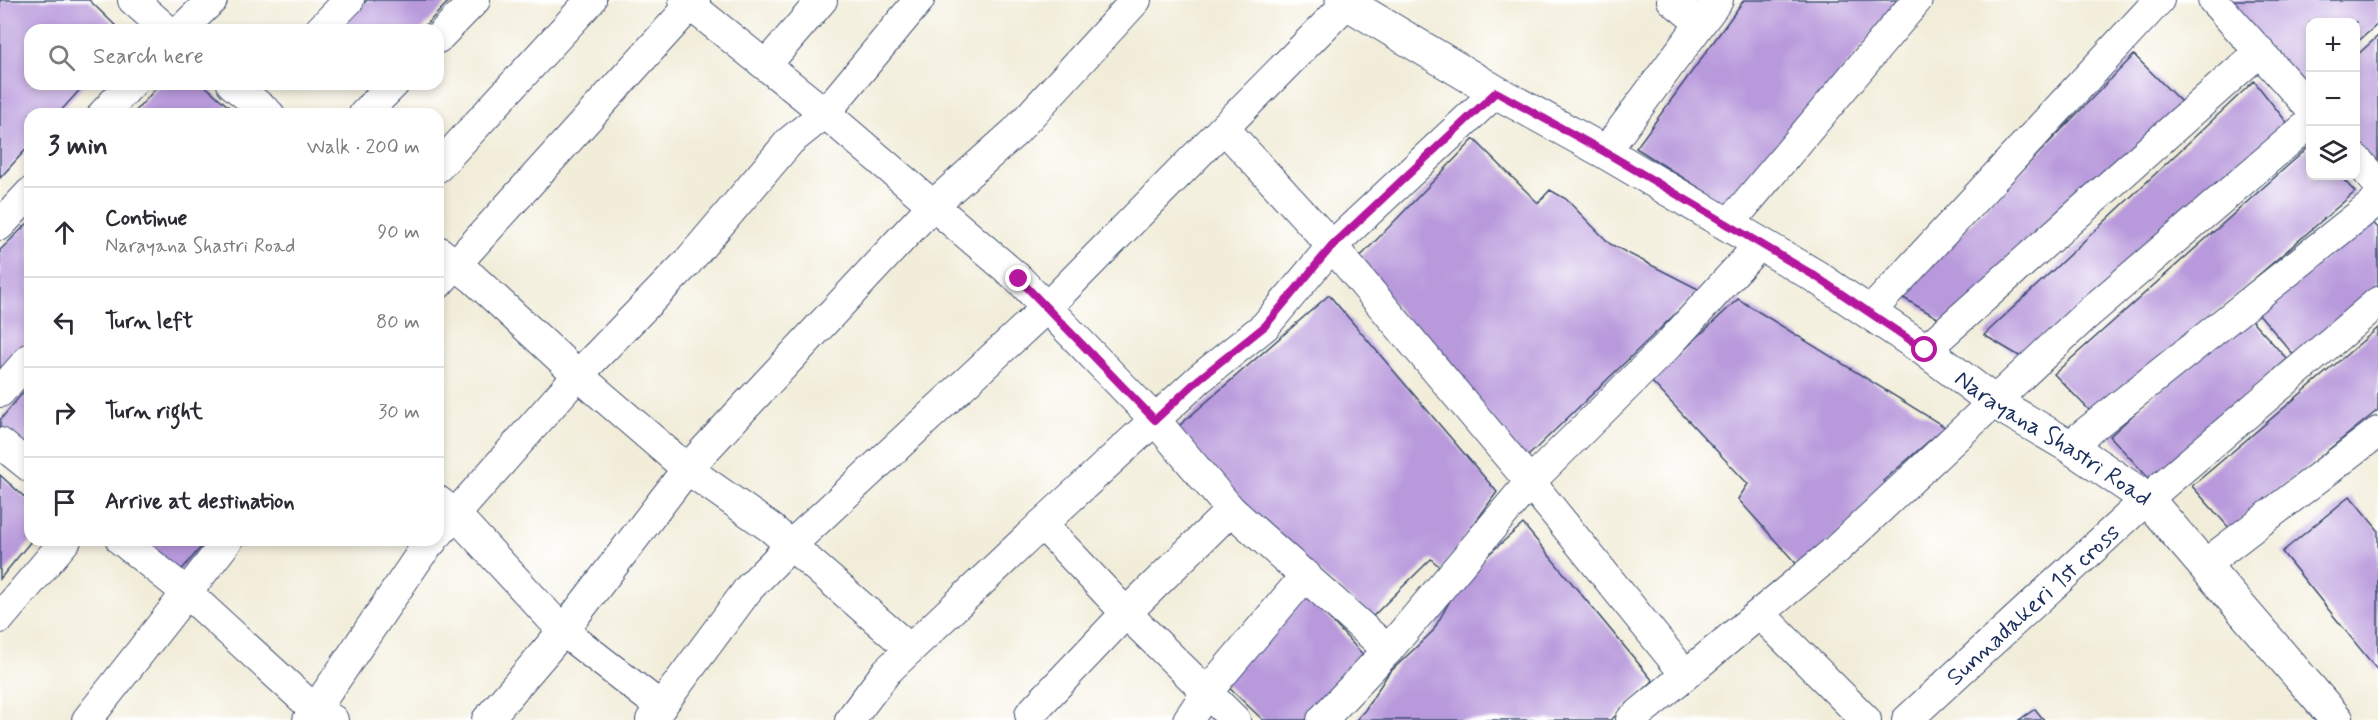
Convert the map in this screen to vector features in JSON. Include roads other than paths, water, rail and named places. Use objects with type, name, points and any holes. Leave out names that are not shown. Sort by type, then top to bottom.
[{"type":"street","points":[[133,0],[160,24]]},
{"type":"street","points":[[187,24],[212,0]]},
{"type":"street","points":[[326,24],[349,0]]},
{"type":"street","points":[[444,32],[475,0]]},
{"type":"street","points":[[444,160],[591,0]]},
{"type":"street","points":[[766,65],[822,0]]},
{"type":"street","points":[[919,0],[825,113],[790,141],[686,264],[444,517],[563,631],[656,713],[750,588],[790,546],[1046,308],[1345,2]]},
{"type":"street","points":[[487,720],[563,631],[687,469],[932,206],[1015,132],[1136,0]]},
{"type":"street","points":[[1605,152],[1709,11],[1672,0]]},
{"type":"street","points":[[1728,225],[1917,0]]},
{"type":"street","points":[[1869,312],[2159,0]]},
{"type":"street","points":[[2214,0],[2306,103]]},
{"type":"street","points":[[444,265],[690,2],[825,113],[1019,279],[1155,420],[1232,510],[1388,650]]},
{"type":"street","name":"Narayana Shastri Road","points":[[1345,2],[1815,276],[1925,350],[1994,402],[2069,446],[2147,499],[2337,720]]},
{"type":"street","points":[[1925,350],[2260,51]]},
{"type":"street","points":[[108,108],[125,90]]},
{"type":"street","points":[[370,108],[388,90]]},
{"type":"street","points":[[850,720],[887,671],[1199,379],[1265,326],[1332,246],[1496,92]]},
{"type":"street","points":[[1631,720],[1836,550],[2084,317],[2307,126]]},
{"type":"street","points":[[1224,128],[1332,246],[1530,482],[1684,674]]},
{"type":"street","points":[[2360,164],[2378,184]]},
{"type":"street","points":[[0,225],[24,199]]},
{"type":"street","points":[[2069,446],[2378,200]]},
{"type":"street","points":[[1322,720],[1388,650],[1530,482],[1669,344],[1760,244]]},
{"type":"street","points":[[444,267],[578,375],[687,469],[771,528],[910,649]]},
{"type":"street","name":"Sunnadakeri 1st cross","points":[[1908,720],[2147,499],[2378,302]]},
{"type":"street","points":[[0,392],[24,365]]},
{"type":"street","points":[[2204,565],[2378,432]]},
{"type":"street","points":[[0,442],[24,462]]},
{"type":"street","points":[[1030,714],[1126,613],[1232,510]]},
{"type":"street","points":[[1042,524],[1126,613],[1235,720]]},
{"type":"street","points":[[0,618],[61,546]]},
{"type":"street","points":[[128,546],[186,592],[318,716],[428,546]]},
{"type":"street","points":[[87,720],[223,546]]},
{"type":"street","points":[[1188,720],[1207,692],[1306,575]]},
{"type":"street","points":[[1760,614],[1866,720]]}]
